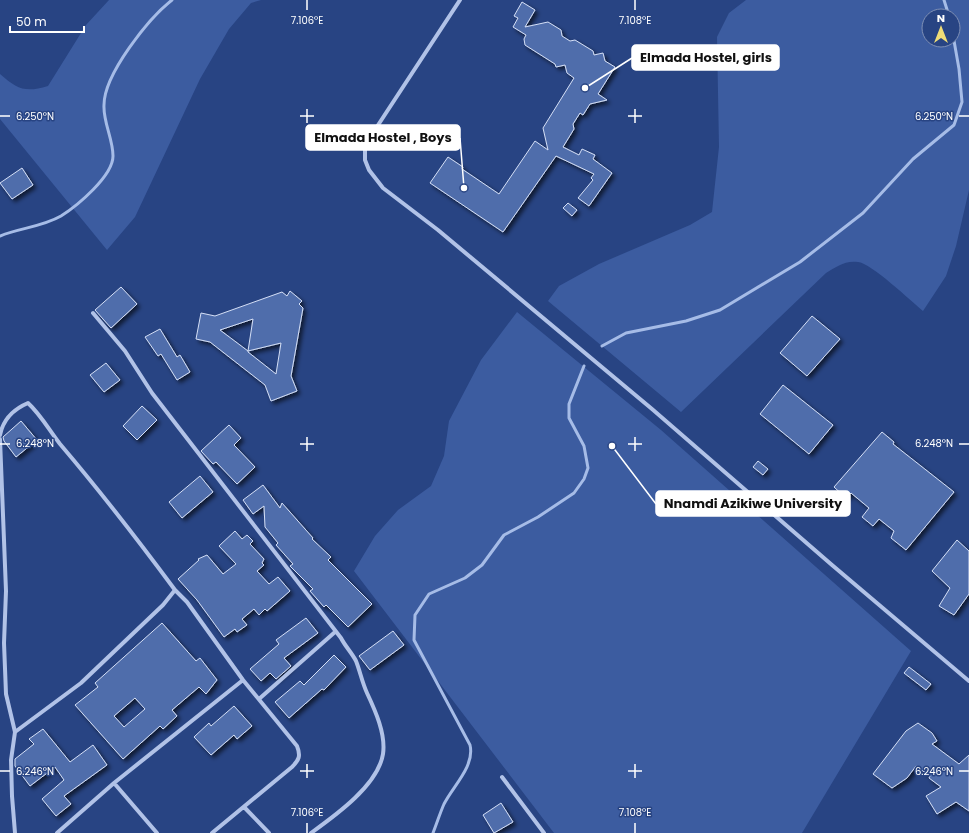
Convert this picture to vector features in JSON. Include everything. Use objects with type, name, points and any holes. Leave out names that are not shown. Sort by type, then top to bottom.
[{"type":"street","points":[[460,0],[365,145],[365,160],[369,170],[383,188],[438,230],[652,409],[826,560],[969,681]]},
{"type":"street","points":[[93,313],[125,351],[152,394],[335,632],[355,661],[380,723],[383,753],[377,772],[368,783],[347,805],[311,833]]},
{"type":"street","points":[[0,435],[2,424],[19,407],[28,404],[35,410],[59,442],[96,486],[175,590],[187,602],[243,680],[297,746],[300,753],[299,760],[212,833]]},
{"type":"street","points":[[0,439],[6,591],[4,643],[6,694],[15,732],[11,760],[12,796],[16,833]]},
{"type":"street","points":[[15,732],[81,683],[163,605],[175,590]]},
{"type":"street","points":[[259,699],[335,632]]},
{"type":"street","points":[[57,833],[114,783],[243,680]]},
{"type":"street","points":[[502,777],[544,833]]},
{"type":"street","points":[[114,783],[157,833]]},
{"type":"street","points":[[244,807],[269,833]]},
{"type":"shaded area","points":[[109,0],[261,0],[251,3],[229,29],[200,79],[135,217],[107,250],[0,119],[0,74],[11,83],[22,88],[33,89],[48,86],[86,25]]},
{"type":"shaded area","points":[[746,0],[969,0],[969,190],[956,246],[946,276],[923,311],[881,275],[864,264],[849,262],[841,264],[826,273],[681,412],[548,301],[559,286],[599,264],[690,225],[712,212],[719,147],[717,37],[729,13]]},
{"type":"shaded area","points":[[517,312],[661,430],[911,651],[802,833],[554,833],[354,571],[375,536],[398,510],[431,486],[444,456],[449,421],[481,360]]},
{"type":"building","points":[[522,2],[535,10],[525,27],[548,22],[561,30],[562,36],[570,41],[575,40],[593,51],[594,55],[603,53],[605,61],[615,67],[598,94],[607,100],[590,104],[583,115],[580,113],[573,124],[574,129],[563,147],[579,155],[582,149],[595,155],[593,159],[612,173],[589,206],[578,198],[593,180],[591,178],[594,174],[556,156],[503,232],[430,183],[448,157],[463,167],[462,169],[499,194],[535,141],[548,150],[543,128],[574,78],[567,73],[565,65],[556,67],[555,64],[525,45],[524,39],[526,35],[513,27],[518,18],[514,16]]},
{"type":"building","points":[[22,168],[33,185],[12,199],[0,183]]},
{"type":"building","points":[[568,203],[577,210],[572,216],[563,208]]},
{"type":"building","points":[[121,287],[137,304],[111,328],[95,310]]},
{"type":"building","points":[[290,291],[302,301],[299,304],[303,308],[291,376],[297,391],[271,401],[265,385],[210,342],[196,339],[201,313],[215,316],[282,292],[287,296]],"holes":[[[253,319],[248,351],[220,330]],[[281,343],[276,374],[248,352],[248,351]]]},
{"type":"building","points":[[812,316],[840,339],[807,376],[780,353]]},
{"type":"building","points":[[160,329],[177,357],[180,355],[190,372],[177,380],[161,354],[158,356],[145,337]]},
{"type":"building","points":[[106,363],[120,380],[104,392],[90,375]]},
{"type":"building","points":[[783,385],[833,425],[809,454],[760,414]]},
{"type":"building","points":[[142,406],[157,420],[137,440],[123,426]]},
{"type":"building","points":[[21,421],[37,440],[16,457],[4,441],[3,437]]},
{"type":"building","points":[[229,425],[241,438],[234,445],[255,467],[237,484],[216,462],[213,464],[201,451]]},
{"type":"building","points":[[882,432],[894,442],[893,444],[954,492],[906,550],[891,538],[894,531],[879,519],[873,526],[862,517],[869,508],[851,493],[846,498],[834,487]]},
{"type":"building","points":[[758,461],[768,469],[763,475],[753,467]]},
{"type":"building","points":[[200,476],[213,492],[182,518],[169,502]]},
{"type":"building","points":[[263,485],[280,508],[282,503],[313,538],[312,539],[331,557],[328,560],[372,604],[348,627],[326,605],[324,607],[310,591],[313,589],[290,566],[293,564],[276,545],[278,543],[265,527],[264,506],[253,514],[243,500]]},
{"type":"building","points":[[235,531],[242,539],[247,535],[253,541],[250,544],[264,559],[262,563],[264,565],[257,571],[269,584],[278,577],[290,591],[267,611],[265,609],[259,615],[254,609],[242,619],[247,625],[237,632],[235,629],[224,637],[197,600],[178,579],[199,560],[198,559],[207,555],[223,574],[236,564],[219,546]]},
{"type":"building","points":[[957,540],[969,551],[969,594],[954,615],[939,606],[950,588],[932,571]]},
{"type":"building","points":[[306,618],[318,633],[284,658],[291,666],[276,679],[270,673],[261,681],[250,669],[279,644],[276,640]]},
{"type":"building","points":[[162,623],[196,661],[200,658],[217,680],[206,694],[199,687],[172,710],[177,716],[163,729],[160,726],[123,759],[75,705],[98,687],[95,683]],"holes":[[[135,698],[145,709],[124,727],[114,716]]]},
{"type":"building","points":[[393,631],[404,645],[370,670],[359,656]]},
{"type":"building","points":[[334,655],[346,667],[324,690],[322,689],[289,718],[275,702],[300,681],[304,685]]},
{"type":"building","points":[[909,667],[931,684],[926,690],[904,673]]},
{"type":"building","points":[[234,706],[252,726],[237,739],[234,735],[211,755],[194,737],[209,723],[211,726]]},
{"type":"building","points":[[918,723],[932,733],[937,741],[932,744],[959,764],[969,755],[969,811],[956,802],[937,814],[926,796],[941,787],[929,778],[930,776],[916,766],[907,778],[892,788],[873,774],[906,731]]},
{"type":"building","points":[[43,729],[70,762],[93,745],[107,765],[64,796],[71,804],[56,816],[42,799],[64,780],[55,767],[30,786],[15,766],[15,759],[34,744],[29,739]]},
{"type":"building","points":[[501,803],[513,822],[494,833],[483,815]]},
{"type":"waterway","points":[[0,236],[54,220],[76,205],[101,181],[111,164],[113,156],[104,111],[106,92],[111,78],[119,63],[140,33],[162,8],[172,0]]},
{"type":"waterway","points":[[944,0],[946,8]]},
{"type":"waterway","points":[[602,346],[626,333],[686,321],[720,310],[800,262],[863,213],[913,159],[954,125],[962,102],[955,48]]},
{"type":"waterway","points":[[433,833],[444,804],[462,776],[471,753],[470,745],[414,640],[415,615],[429,594],[465,578],[482,565],[504,535],[538,517],[574,493],[584,479],[588,468],[584,446],[569,418],[569,404],[584,366]]},
{"type":"place","name":"Elmada Hostel, girls","points":[[585,88]]},
{"type":"place","name":"Elmada Hostel , Boys","points":[[464,188]]},
{"type":"place","name":"Nnamdi Azikiwe University","points":[[612,446]]}]
